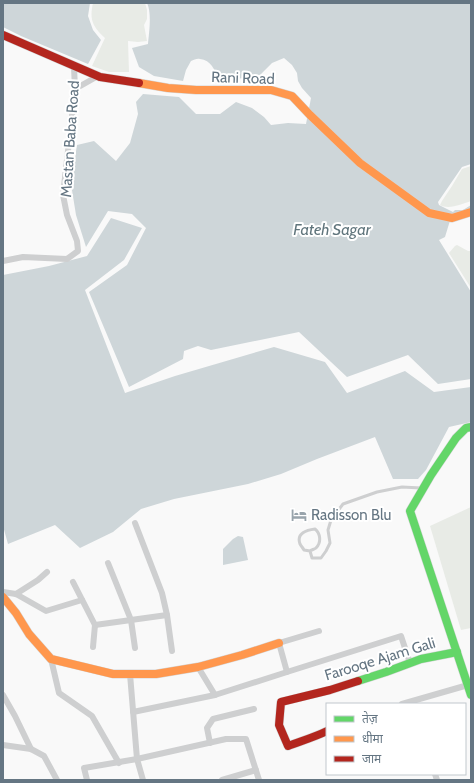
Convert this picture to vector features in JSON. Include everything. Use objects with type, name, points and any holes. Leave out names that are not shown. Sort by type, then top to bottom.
[{"type":"street","name":"Rani Road","points":[[3,35],[74,67],[98,76],[168,88],[196,90],[271,90],[292,96],[360,163],[429,213],[452,218],[471,212]]},
{"type":"street","name":"Mastan Baba Road","points":[[3,261],[23,257],[67,259],[78,251],[78,241],[67,215],[62,195],[75,89],[74,67]]},
{"type":"street","points":[[75,89],[98,76]]},
{"type":"street","points":[[471,427],[466,428],[456,438],[423,488],[410,511],[471,694]]},
{"type":"street","points":[[135,523],[162,593],[172,651]]},
{"type":"street","points":[[108,563],[131,620],[135,648]]},
{"type":"street","points":[[16,594],[38,580],[47,572]]},
{"type":"street","points":[[73,582],[96,625],[93,647]]},
{"type":"street","points":[[3,592],[16,594],[46,611],[82,600]]},
{"type":"street","points":[[3,597],[30,634],[51,659],[59,693],[92,716],[119,762]]},
{"type":"street","points":[[96,625],[167,615]]},
{"type":"street","points":[[51,659],[113,674],[156,674],[198,667],[319,631]]},
{"type":"street","points":[[133,712],[215,695],[401,636],[410,663]]},
{"type":"street","points":[[279,643],[287,672]]},
{"type":"street","name":"Farooqe Ajam Gali","points":[[326,732],[288,746],[279,725],[281,702],[372,677],[421,659],[457,652]]},
{"type":"street","points":[[198,667],[215,695]]},
{"type":"street","points":[[130,674],[137,760],[143,780]]},
{"type":"street","points":[[414,702],[468,685]]},
{"type":"street","points":[[3,695],[31,749]]},
{"type":"street","points":[[210,743],[207,728],[212,719],[254,709]]},
{"type":"street","points":[[87,780],[84,768],[137,760],[226,739],[246,739],[260,780]]},
{"type":"street","points":[[3,746],[31,749],[44,756],[57,780]]},
{"type":"street","points":[[226,779],[256,770]]},
{"type":"lane","points":[[310,551],[312,558],[321,558],[326,551],[330,543],[328,530],[331,520],[343,504],[378,492],[402,487],[423,488]]},
{"type":"lane","points":[[315,529],[318,532],[320,543],[316,548],[310,551],[304,550],[300,544],[300,538],[302,533],[315,529]]},
{"type":"shaded area","points":[[93,3],[145,3],[147,19],[144,25],[147,41],[128,41],[129,72],[109,72],[92,66],[105,38],[93,23]]},
{"type":"shaded area","points":[[471,166],[471,201],[451,207],[440,205],[462,169]]},
{"type":"shaded area","points":[[457,245],[468,251],[471,250],[471,288],[449,253]]},
{"type":"shaded area","points":[[471,507],[471,628],[461,630],[430,526]]},
{"type":"water","points":[[3,3],[90,3],[88,16],[93,30],[101,40],[88,64],[3,27]]},
{"type":"water","name":"Fateh Sagar","points":[[147,3],[471,3],[471,164],[462,167],[438,202],[439,205],[453,212],[455,210],[463,210],[471,205],[471,208],[452,214],[445,237],[439,240],[471,292],[471,379],[438,384],[408,355],[347,377],[299,332],[211,350],[198,346],[184,351],[183,359],[129,387],[89,292],[127,265],[146,228],[132,214],[108,211],[86,247],[76,215],[71,184],[77,145],[94,141],[116,161],[130,143],[138,114],[136,102],[143,94],[179,97],[196,114],[220,114],[236,102],[252,108],[264,117],[271,125],[288,123],[306,124],[311,98],[302,88],[298,81],[297,73],[292,65],[284,58],[272,63],[257,78],[218,79],[210,63],[199,59],[191,61],[186,70],[183,81],[154,76],[139,67],[132,48],[148,44],[150,17]]},
{"type":"water","points":[[111,218],[142,228],[124,260],[85,290],[125,393],[175,376],[274,347],[325,362],[347,393],[405,371],[434,392],[471,387],[471,422],[449,427],[426,470],[418,479],[393,479],[375,437],[281,474],[248,484],[174,499],[141,509],[113,532],[80,548],[55,525],[8,544],[3,526],[3,275],[49,266],[87,256]]},
{"type":"water","points":[[238,536],[243,537],[248,560],[223,565],[223,549]]},
{"type":"traffic: fast","points":[[471,427],[466,428],[456,438],[431,475],[410,511],[471,695]]},
{"type":"traffic: fast","points":[[358,681],[421,659],[457,652]]},
{"type":"traffic: slow","points":[[139,83],[168,88],[196,90],[271,90],[292,96],[360,163],[429,213],[452,218],[471,212]]},
{"type":"traffic: slow","points":[[3,597],[16,613],[29,634],[51,659],[113,674],[156,674],[198,667],[279,643]]},
{"type":"traffic: jam","points":[[3,35],[100,77],[139,83]]},
{"type":"traffic: jam","points":[[326,731],[288,746],[279,725],[281,702],[330,690],[358,681]]},
{"type":"place","name":"Radisson Blu","points":[[299,515]]}]
